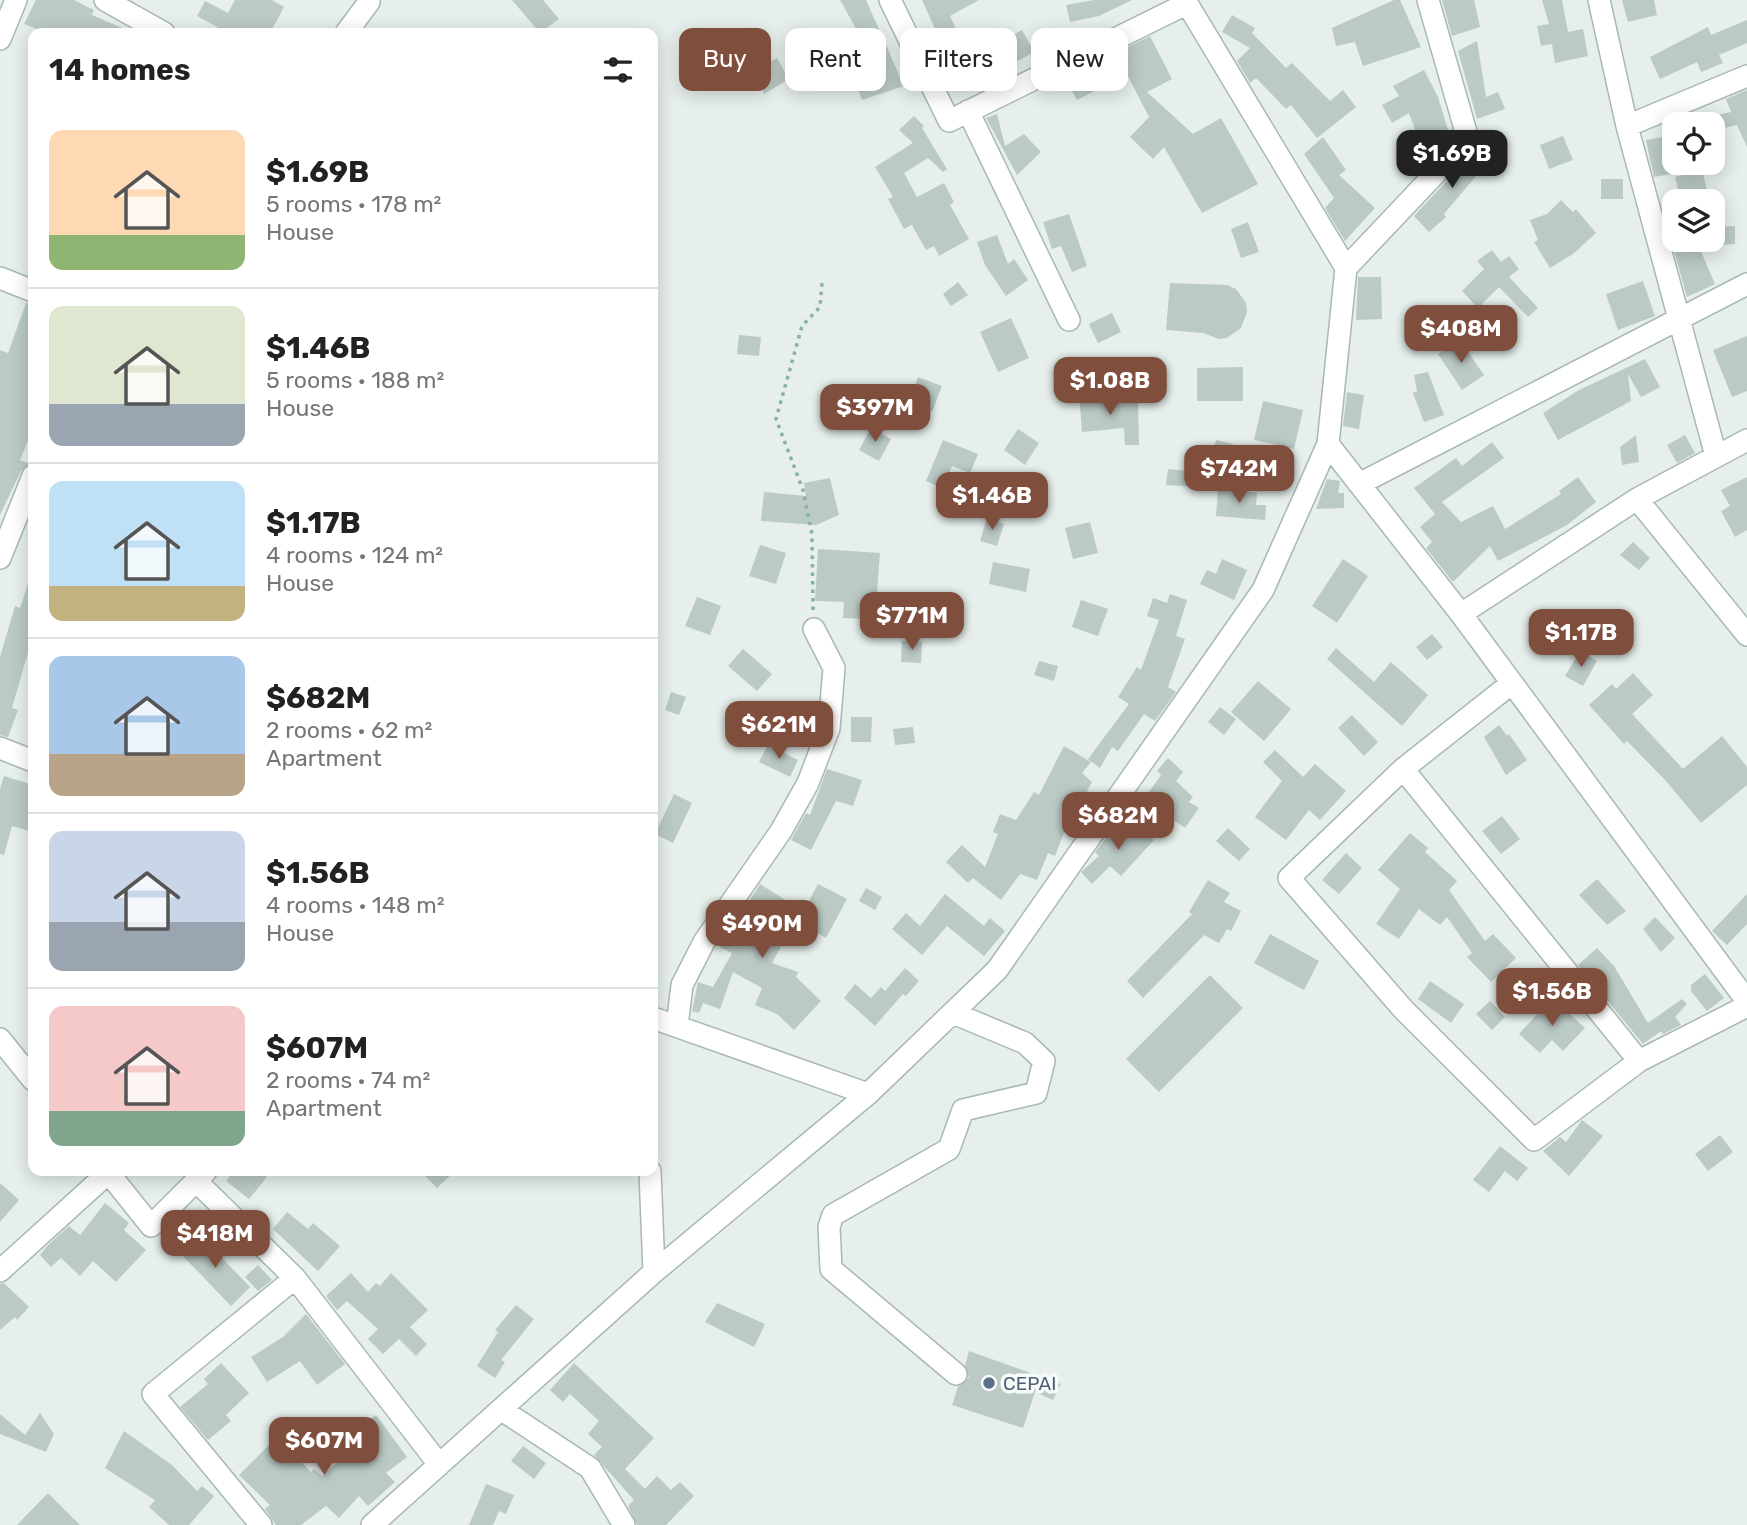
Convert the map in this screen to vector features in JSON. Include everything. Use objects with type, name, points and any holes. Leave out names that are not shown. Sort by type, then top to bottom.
[{"type":"street","points":[[0,39],[16,0]]},
{"type":"street","points":[[105,0],[155,28]]},
{"type":"street","points":[[372,1525],[654,1272],[869,1094],[997,970],[1263,590],[1328,444],[1346,268],[1186,2],[948,121],[890,0]]},
{"type":"street","points":[[1346,268],[1468,139],[1428,0]]},
{"type":"street","points":[[1598,0],[1628,126],[1716,456]]},
{"type":"street","points":[[350,28],[369,2]]},
{"type":"street","points":[[1628,126],[1747,76]]},
{"type":"street","points":[[968,111],[1069,320]]},
{"type":"street","points":[[0,278],[28,289]]},
{"type":"street","points":[[1359,484],[1747,284]]},
{"type":"street","points":[[1461,614],[1637,499],[1747,440]]},
{"type":"street","points":[[1328,444],[1461,614],[1747,1001]]},
{"type":"street","points":[[0,558],[28,488]]},
{"type":"street","points":[[1637,499],[1747,635]]},
{"type":"street","points":[[677,1026],[682,985],[704,942],[780,831],[808,783],[829,728],[834,668],[814,629]]},
{"type":"street","points":[[1512,683],[1403,769],[1289,878],[1403,1009],[1534,1140],[1639,1061],[1747,1006]]},
{"type":"street","points":[[0,748],[28,759]]},
{"type":"street","points":[[1403,769],[1639,1061]]},
{"type":"street","points":[[953,1013],[1025,1043],[1044,1061],[1036,1093],[962,1110],[949,1149],[833,1215],[829,1227],[831,1269],[956,1374]]},
{"type":"street","points":[[658,1020],[869,1094]]},
{"type":"street","points":[[0,1039],[28,1074]]},
{"type":"street","points":[[0,1271],[104,1176]]},
{"type":"street","points":[[111,1176],[152,1226],[201,1176],[295,1278],[438,1463]]},
{"type":"street","points":[[650,1176],[654,1272]]},
{"type":"street","points":[[261,1525],[153,1394],[295,1278]]},
{"type":"street","points":[[502,1410],[590,1468],[624,1525]]},
{"type":"path","points":[[814,629],[812,534],[803,490],[776,419],[802,326],[820,307],[822,283]]},
{"type":"building","points":[[36,0],[74,0],[94,10],[92,15],[122,28],[35,28],[24,24]]},
{"type":"building","points":[[235,0],[272,0],[284,7],[273,28],[219,28],[197,16],[205,1],[228,13]]},
{"type":"building","points":[[512,0],[543,0],[559,19],[547,28],[536,28]]},
{"type":"building","points":[[840,0],[866,0],[878,28],[856,28]]},
{"type":"building","points":[[922,0],[979,0],[950,16],[955,28],[935,28]]},
{"type":"building","points":[[1094,0],[1132,0],[1099,16],[1070,22],[1066,5]]},
{"type":"building","points":[[1394,0],[1400,0],[1421,47],[1363,66],[1355,42],[1336,46],[1332,28]]},
{"type":"building","points":[[1442,0],[1474,0],[1480,27],[1452,36]]},
{"type":"building","points":[[1542,0],[1562,0],[1568,32],[1583,29],[1588,56],[1555,63],[1552,44],[1541,46],[1537,26],[1549,24]]},
{"type":"building","points":[[1622,0],[1654,0],[1657,15],[1628,22]]},
{"type":"building","points":[[1232,15],[1255,28],[1252,33],[1286,68],[1292,63],[1330,101],[1343,90],[1356,107],[1317,138],[1291,105],[1286,109],[1256,78],[1250,83],[1237,61],[1250,48],[1222,32]]},
{"type":"building","points":[[1747,20],[1747,43],[1719,55],[1723,63],[1701,72],[1697,62],[1660,79],[1650,57],[1708,27],[1711,35]]},
{"type":"building","points":[[1022,30],[1031,46],[1031,54],[1017,61],[1017,33]]},
{"type":"building","points":[[1150,36],[1172,79],[1147,92],[1193,134],[1221,118],[1258,184],[1202,213],[1164,147],[1153,159],[1130,137],[1149,117],[1128,76],[1128,47]]},
{"type":"building","points":[[1477,41],[1486,97],[1498,92],[1505,109],[1477,119],[1458,51]]},
{"type":"building","points":[[886,45],[900,77],[900,87],[862,100],[859,91],[886,91]]},
{"type":"building","points":[[777,58],[785,72],[785,81],[771,90],[771,61]]},
{"type":"building","points":[[1424,70],[1438,97],[1448,130],[1419,140],[1409,113],[1392,123],[1382,105],[1399,96],[1393,86]]},
{"type":"building","points":[[1747,90],[1747,147],[1737,125],[1725,128],[1725,113],[1731,112],[1726,99]]},
{"type":"building","points":[[1072,91],[1094,91],[1077,100]]},
{"type":"building","points":[[997,114],[1005,146],[1024,134],[1041,152],[1017,175],[986,118]]},
{"type":"building","points":[[914,116],[924,126],[922,128],[947,169],[943,172],[928,158],[904,173],[917,197],[944,183],[954,202],[950,205],[969,239],[939,256],[934,246],[926,250],[912,225],[904,229],[888,199],[893,197],[875,167],[913,143],[899,130]]},
{"type":"building","points":[[1563,136],[1573,160],[1549,169],[1540,145]]},
{"type":"building","points":[[1323,137],[1346,170],[1339,175],[1375,208],[1345,241],[1325,208],[1334,198],[1304,154]]},
{"type":"building","points":[[1662,137],[1662,175],[1664,175],[1654,177],[1646,140]]},
{"type":"building","points":[[1480,144],[1493,156],[1444,214],[1446,217],[1429,232],[1414,216],[1470,156],[1478,170],[1475,151]]},
{"type":"building","points":[[1703,175],[1707,189],[1678,189],[1675,177]]},
{"type":"building","points":[[1601,179],[1623,179],[1623,199],[1601,199]]},
{"type":"building","points":[[1561,200],[1573,212],[1576,209],[1596,233],[1573,254],[1550,268],[1534,242],[1538,240],[1530,220],[1547,214]]},
{"type":"building","points":[[1069,214],[1087,266],[1072,272],[1061,246],[1052,249],[1043,222]]},
{"type":"building","points":[[1248,222],[1259,252],[1241,258],[1231,229]]},
{"type":"building","points":[[1735,226],[1735,244],[1725,245],[1725,227]]},
{"type":"building","points":[[997,235],[1008,264],[1014,259],[1028,280],[1006,296],[985,265],[977,242]]},
{"type":"building","points":[[1492,250],[1501,262],[1509,256],[1519,269],[1509,277],[1538,308],[1528,317],[1499,287],[1478,308],[1462,291],[1484,269],[1477,261]]},
{"type":"building","points":[[1674,252],[1701,252],[1715,284],[1687,297]]},
{"type":"building","points":[[1358,277],[1381,277],[1382,319],[1356,320]]},
{"type":"building","points":[[1643,281],[1655,316],[1618,330],[1606,294]]},
{"type":"building","points":[[958,282],[968,295],[951,306],[943,294]]},
{"type":"building","points":[[1170,283],[1227,285],[1236,289],[1246,303],[1247,312],[1241,328],[1227,338],[1219,339],[1203,333],[1166,330]]},
{"type":"building","points":[[28,303],[28,441],[20,460],[28,466],[21,471],[0,515],[0,350],[8,353]]},
{"type":"building","points":[[1112,313],[1121,332],[1098,343],[1089,324]]},
{"type":"building","points":[[1011,318],[1029,358],[998,372],[980,332]]},
{"type":"building","points":[[739,335],[761,337],[759,356],[737,354]]},
{"type":"building","points":[[1747,336],[1747,391],[1732,397],[1713,350]]},
{"type":"building","points":[[1459,339],[1484,375],[1462,390],[1438,354]]},
{"type":"building","points":[[1645,359],[1660,387],[1641,397],[1628,374],[1631,401],[1558,440],[1543,413],[1579,390]]},
{"type":"building","points":[[1243,367],[1243,401],[1197,401],[1197,368]]},
{"type":"building","points":[[1428,372],[1444,415],[1424,422],[1413,393],[1417,391],[1414,375]]},
{"type":"building","points":[[918,377],[942,386],[932,412],[909,403]]},
{"type":"building","points":[[1347,392],[1364,395],[1359,429],[1343,426]]},
{"type":"building","points":[[1096,394],[1096,403],[1138,403],[1139,445],[1125,445],[1124,428],[1082,432],[1079,395]]},
{"type":"building","points":[[1263,401],[1303,410],[1294,449],[1254,440]]},
{"type":"building","points":[[871,428],[891,439],[879,461],[859,450]]},
{"type":"building","points":[[1018,429],[1039,443],[1025,465],[1004,450]]},
{"type":"building","points":[[1636,435],[1639,462],[1622,465],[1620,447]]},
{"type":"building","points":[[1685,435],[1695,453],[1677,463],[1667,445]]},
{"type":"building","points":[[943,440],[978,454],[970,473],[952,466],[943,488],[926,481]]},
{"type":"building","points":[[1216,440],[1233,444],[1223,488],[1166,485],[1168,469],[1208,473]]},
{"type":"building","points":[[1492,442],[1504,458],[1442,502],[1461,522],[1493,506],[1505,529],[1561,494],[1559,491],[1578,477],[1596,502],[1567,525],[1498,561],[1490,546],[1453,582],[1426,548],[1432,542],[1420,527],[1435,514],[1414,488],[1456,458],[1462,466]]},
{"type":"building","points":[[1747,477],[1747,530],[1735,537],[1721,511],[1730,506],[1721,490]]},
{"type":"building","points":[[830,478],[839,515],[816,525],[761,521],[764,492],[806,496],[804,483]]},
{"type":"building","points":[[1327,479],[1340,481],[1338,493],[1344,493],[1344,508],[1316,509]]},
{"type":"building","points":[[1218,488],[1257,493],[1256,505],[1266,505],[1265,520],[1216,516]]},
{"type":"building","points":[[987,518],[1004,524],[997,546],[980,541]]},
{"type":"building","points":[[1090,522],[1098,553],[1073,559],[1065,528]]},
{"type":"building","points":[[1633,542],[1650,558],[1639,570],[1620,555]]},
{"type":"building","points":[[760,545],[786,553],[776,584],[749,576]]},
{"type":"building","points":[[818,549],[880,553],[876,604],[892,605],[891,620],[843,618],[844,602],[815,601]]},
{"type":"building","points":[[1222,559],[1247,570],[1234,600],[1200,584],[1207,570],[1216,574]]},
{"type":"building","points":[[1343,559],[1368,576],[1337,623],[1312,606]]},
{"type":"building","points":[[993,562],[1030,569],[1026,592],[989,584]]},
{"type":"building","points":[[28,584],[28,652],[12,708],[18,710],[8,737],[0,735],[0,657],[15,606],[20,608]]},
{"type":"building","points":[[1170,594],[1187,600],[1176,636],[1185,639],[1168,687],[1176,692],[1155,721],[1144,714],[1118,751],[1112,747],[1100,768],[1088,759],[1129,704],[1118,697],[1137,667],[1141,670],[1159,620],[1147,616],[1153,598],[1167,603]]},
{"type":"building","points":[[697,597],[721,606],[710,635],[685,626]]},
{"type":"building","points":[[1081,600],[1108,609],[1098,636],[1072,627]]},
{"type":"building","points":[[1544,615],[1556,628],[1556,634],[1543,646],[1528,630]]},
{"type":"building","points":[[1432,634],[1443,647],[1427,660],[1416,647]]},
{"type":"building","points":[[902,641],[922,642],[921,663],[901,662]]},
{"type":"building","points":[[1336,648],[1374,682],[1391,662],[1428,695],[1402,726],[1327,659]]},
{"type":"building","points":[[743,649],[772,674],[757,691],[728,666]]},
{"type":"building","points":[[1580,651],[1597,661],[1583,686],[1565,676]]},
{"type":"building","points":[[1039,661],[1058,666],[1054,681],[1034,675]]},
{"type":"building","points":[[1633,673],[1653,695],[1632,714],[1683,769],[1722,736],[1747,767],[1747,785],[1701,823],[1666,781],[1627,741],[1624,744],[1589,705],[1612,684],[1616,689]]},
{"type":"building","points":[[1258,681],[1291,709],[1264,741],[1231,712]]},
{"type":"building","points":[[671,692],[686,697],[679,715],[665,710]]},
{"type":"building","points":[[1220,707],[1236,719],[1224,735],[1208,722]]},
{"type":"building","points":[[1352,715],[1378,742],[1364,756],[1338,728]]},
{"type":"building","points":[[851,717],[872,717],[871,742],[851,742]]},
{"type":"building","points":[[1499,725],[1507,736],[1509,734],[1527,760],[1506,775],[1484,737]]},
{"type":"building","points":[[913,727],[915,743],[895,745],[893,729]]},
{"type":"building","points":[[768,745],[798,760],[790,777],[759,762]]},
{"type":"building","points":[[1064,746],[1091,762],[1082,773],[1092,782],[1087,791],[1093,795],[1082,817],[1072,812],[1055,856],[1048,853],[1037,880],[1020,874],[1001,900],[973,878],[968,883],[946,862],[962,845],[985,867],[998,834],[993,832],[1000,814],[1016,820],[1034,792],[1039,795]]},
{"type":"building","points":[[1275,750],[1303,777],[1315,764],[1346,791],[1320,820],[1309,810],[1286,840],[1255,817],[1282,781],[1263,762]]},
{"type":"building","points":[[1168,758],[1183,772],[1176,781],[1193,797],[1189,802],[1199,808],[1185,828],[1144,799],[1161,775],[1157,771]]},
{"type":"building","points":[[827,769],[862,780],[853,806],[836,801],[811,850],[791,840],[806,813],[810,815]]},
{"type":"building","points":[[4,776],[28,783],[28,831],[12,826],[4,855],[0,854],[0,789]]},
{"type":"building","points":[[674,794],[692,803],[673,843],[658,836],[658,828]]},
{"type":"building","points":[[1502,816],[1520,839],[1501,854],[1482,831]]},
{"type":"building","points":[[1118,823],[1131,835],[1139,826],[1154,840],[1121,876],[1110,866],[1092,884],[1081,872],[1099,856],[1095,852]]},
{"type":"building","points":[[1228,828],[1250,849],[1239,861],[1216,841]]},
{"type":"building","points":[[1410,833],[1428,848],[1425,852],[1457,881],[1449,890],[1485,941],[1493,934],[1516,958],[1491,982],[1467,957],[1472,953],[1447,917],[1440,925],[1419,909],[1399,939],[1376,924],[1400,889],[1378,870]]},
{"type":"building","points":[[1346,853],[1362,868],[1339,894],[1322,880]]},
{"type":"building","points":[[1597,879],[1626,911],[1607,925],[1579,895]]},
{"type":"building","points":[[1208,880],[1230,893],[1224,902],[1241,911],[1231,931],[1227,929],[1219,943],[1204,935],[1143,998],[1127,981],[1192,914],[1189,912]]},
{"type":"building","points":[[760,884],[801,910],[772,963],[798,972],[796,977],[821,1001],[794,1030],[777,1014],[755,1005],[762,988],[733,972],[720,1009],[703,1003],[699,1013],[692,1011],[698,982],[713,987],[732,953],[720,947]]},
{"type":"building","points":[[818,884],[847,899],[826,938],[798,922]]},
{"type":"building","points":[[866,888],[882,897],[875,910],[859,901]]},
{"type":"building","points":[[945,894],[984,926],[990,918],[1005,931],[984,956],[947,926],[922,955],[892,929],[906,913],[920,926]]},
{"type":"building","points":[[1747,894],[1747,924],[1727,945],[1712,931]]},
{"type":"building","points":[[1655,917],[1675,938],[1661,952],[1643,929]]},
{"type":"building","points":[[1270,934],[1319,961],[1304,990],[1254,963]]},
{"type":"building","points":[[1597,948],[1614,966],[1648,1023],[1682,999],[1687,1004],[1675,1017],[1681,1025],[1663,1034],[1661,1031],[1643,1044],[1578,965]]},
{"type":"building","points":[[905,968],[919,981],[906,996],[903,994],[875,1026],[844,998],[855,984],[871,998],[881,987],[885,991]]},
{"type":"building","points":[[1705,974],[1724,998],[1707,1011],[1691,991],[1691,985]]},
{"type":"building","points":[[1210,975],[1243,1008],[1159,1092],[1126,1059]]},
{"type":"building","points":[[1430,981],[1464,1004],[1451,1023],[1418,999]]},
{"type":"building","points":[[1552,998],[1585,1028],[1563,1051],[1552,1040],[1540,1053],[1519,1034]]},
{"type":"building","points":[[1490,1001],[1505,1017],[1492,1030],[1476,1014]]},
{"type":"building","points":[[1582,1120],[1603,1136],[1569,1176],[1543,1151],[1560,1137],[1566,1142]]},
{"type":"building","points":[[1720,1135],[1733,1152],[1708,1171],[1695,1154]]},
{"type":"building","points":[[1500,1146],[1528,1168],[1517,1181],[1505,1171],[1489,1192],[1473,1180]]},
{"type":"building","points":[[230,1176],[267,1177],[249,1199],[226,1181]]},
{"type":"building","points":[[425,1176],[450,1176],[437,1188]]},
{"type":"building","points":[[0,1183],[19,1200],[0,1222]]},
{"type":"building","points":[[105,1203],[129,1223],[124,1230],[146,1250],[116,1282],[93,1261],[80,1276],[61,1258],[51,1267],[40,1255],[48,1245],[69,1226],[80,1235]]},
{"type":"building","points":[[287,1212],[308,1229],[313,1223],[340,1246],[318,1271],[273,1229]]},
{"type":"building","points":[[199,1234],[250,1287],[231,1306],[180,1253]]},
{"type":"building","points":[[258,1265],[272,1280],[258,1291],[245,1277]]},
{"type":"building","points":[[351,1273],[368,1292],[376,1283],[380,1286],[391,1273],[428,1310],[410,1327],[427,1344],[416,1356],[399,1339],[383,1354],[368,1339],[378,1329],[347,1301],[337,1310],[326,1296]]},
{"type":"building","points":[[4,1283],[29,1307],[17,1320],[15,1317],[0,1330],[0,1284]]},
{"type":"building","points":[[717,1303],[765,1324],[754,1347],[705,1322]]},
{"type":"building","points":[[516,1305],[534,1319],[501,1360],[505,1362],[495,1378],[477,1366],[498,1332],[495,1330]]},
{"type":"building","points":[[306,1314],[345,1364],[317,1385],[300,1361],[267,1382],[251,1357],[283,1337]]},
{"type":"building","points":[[969,1351],[1061,1384],[1053,1400],[1035,1392],[1023,1428],[952,1405],[958,1387],[969,1377],[965,1365]]},
{"type":"building","points":[[221,1363],[249,1393],[226,1415],[231,1421],[208,1440],[180,1407],[208,1384],[204,1379]]},
{"type":"building","points":[[574,1363],[654,1438],[625,1469],[645,1489],[657,1476],[671,1490],[680,1482],[694,1496],[666,1525],[637,1525],[628,1506],[634,1500],[594,1455],[602,1447],[588,1434],[599,1421],[570,1394],[563,1402],[550,1390]]},
{"type":"building","points":[[40,1413],[54,1434],[46,1452],[0,1434],[0,1414],[25,1435]]},
{"type":"building","points":[[376,1415],[407,1457],[386,1473],[395,1482],[368,1506],[359,1496],[339,1518],[326,1506],[301,1525],[276,1525],[265,1509],[270,1505],[239,1475],[277,1437],[311,1472],[314,1469],[322,1476],[365,1437],[358,1428]]},
{"type":"building","points":[[124,1431],[172,1465],[197,1491],[202,1486],[214,1496],[189,1525],[169,1525],[149,1507],[155,1500],[105,1468]]},
{"type":"building","points":[[523,1446],[546,1463],[534,1479],[511,1461]]},
{"type":"building","points":[[486,1484],[514,1495],[506,1514],[499,1511],[493,1525],[469,1525]]},
{"type":"building","points":[[48,1493],[80,1525],[17,1525]]},
{"type":"place","name":"CEPAI","points":[[989,1383]]}]
